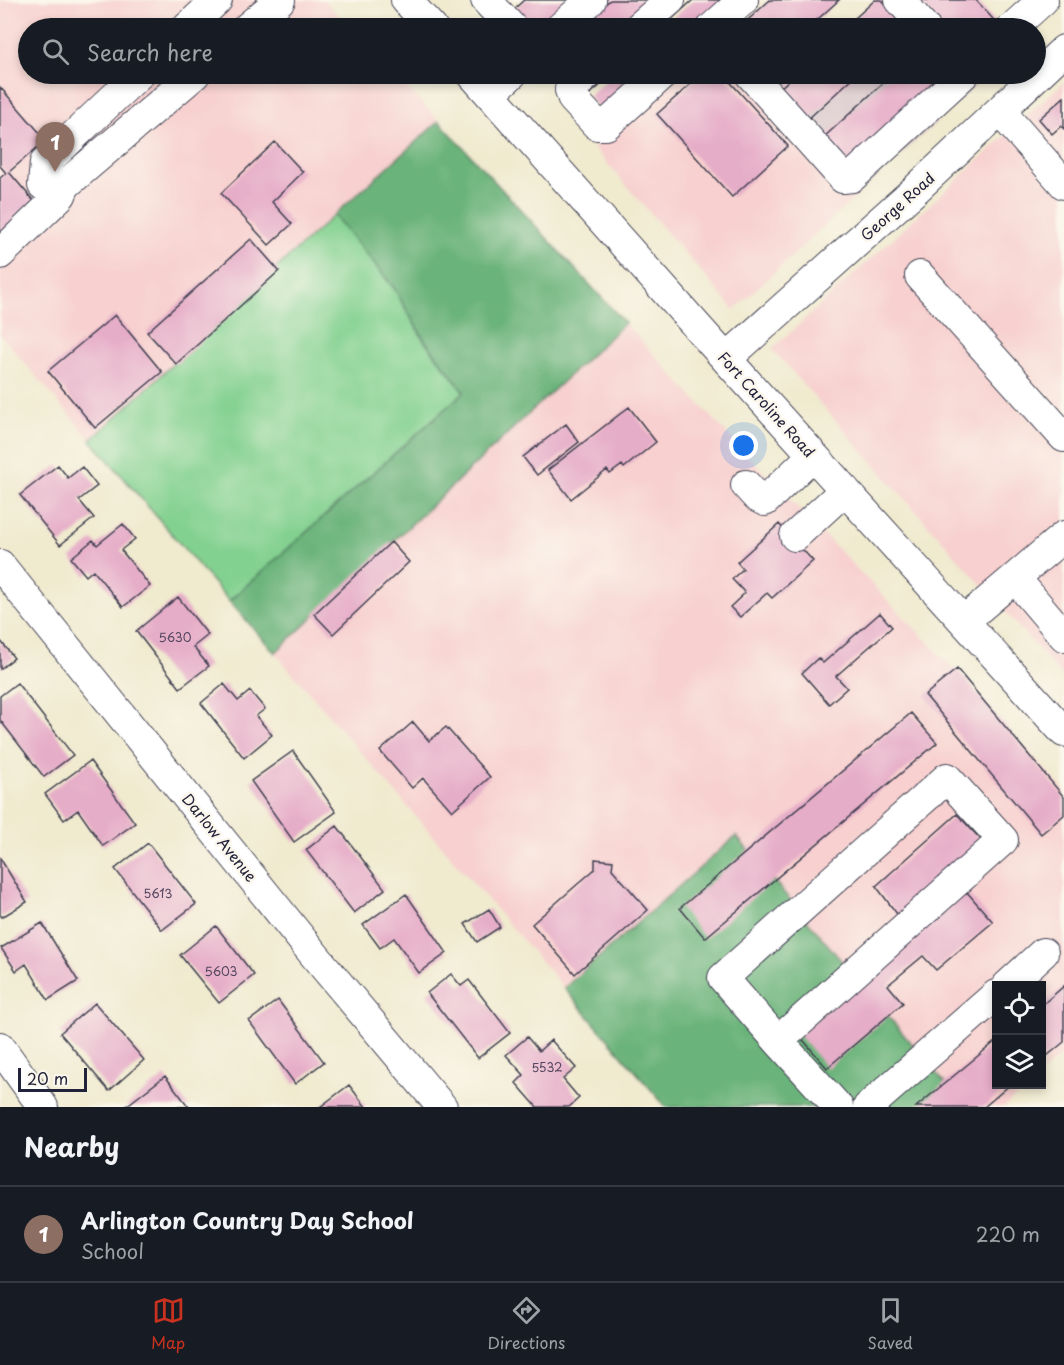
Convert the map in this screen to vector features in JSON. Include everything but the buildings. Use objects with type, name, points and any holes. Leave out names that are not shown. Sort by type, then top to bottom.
[{"type":"street","points":[[198,18],[217,0]]},
{"type":"street","points":[[259,18],[280,0]]},
{"type":"street","points":[[406,0],[423,18]]},
{"type":"street","points":[[486,0],[503,18]]},
{"type":"street","points":[[571,18],[591,0]]},
{"type":"street","points":[[649,18],[670,0]]},
{"type":"street","points":[[723,18],[743,0]]},
{"type":"street","points":[[900,0],[916,18]]},
{"type":"street","points":[[1023,18],[1043,0]]},
{"type":"street","name":"George Road","points":[[1046,67],[1064,50]]},
{"type":"street","points":[[65,185],[43,185],[45,163],[128,84]]},
{"type":"street","points":[[0,254],[61,195],[65,185],[183,84]]},
{"type":"street","name":"Fort Caroline Road","points":[[481,84],[1064,732]]},
{"type":"street","points":[[577,84],[570,90],[573,99],[597,125],[606,125],[652,84]]},
{"type":"street","points":[[759,84],[843,178],[852,177],[953,84]]},
{"type":"street","name":"George Road","points":[[726,359],[1028,84]]},
{"type":"street","points":[[1000,111],[1064,184]]},
{"type":"street","points":[[82,128],[106,150]]},
{"type":"street","points":[[920,276],[1064,437]]},
{"type":"street","points":[[746,485],[757,497],[765,501],[813,455]]},
{"type":"street","points":[[795,536],[845,490]]},
{"type":"street","points":[[964,621],[1064,536]]},
{"type":"street","name":"Darlow Avenue","points":[[0,565],[324,966],[442,1107]]},
{"type":"street","points":[[1015,578],[1064,636]]},
{"type":"street","points":[[778,1041],[1003,840],[947,778],[723,978],[778,1041],[838,1107]]},
{"type":"street","points":[[1012,981],[1043,953]]},
{"type":"street","points":[[868,1107],[992,998]]},
{"type":"street","points":[[0,1047],[43,1107]]},
{"type":"shaded area","points":[[0,0],[324,0],[341,18],[18,18],[18,84],[404,84],[439,121],[91,440],[0,334]]},
{"type":"shaded area","points":[[1064,82],[1064,678],[772,349]]},
{"type":"shaded area","points":[[665,84],[750,84],[853,199],[734,310],[593,147]]},
{"type":"shaded area","points":[[750,84],[977,84],[853,199]]},
{"type":"shaded area","points":[[625,323],[741,449],[952,667],[1064,790],[1064,1052],[1046,1069],[1046,981],[992,981],[992,1089],[1024,1089],[1004,1107],[965,1107],[736,837],[564,988],[275,653]]},
{"type":"green space","points":[[439,121],[625,323],[275,653],[229,601],[464,392],[423,338],[394,288],[334,215]]},
{"type":"green space","points":[[334,215],[394,288],[423,339],[464,392],[229,601],[91,440]]},
{"type":"green space","points":[[736,836],[965,1107],[666,1107],[564,988]]},
{"type":"place","name":"Arlington Country Day School","points":[[55,172]]}]
